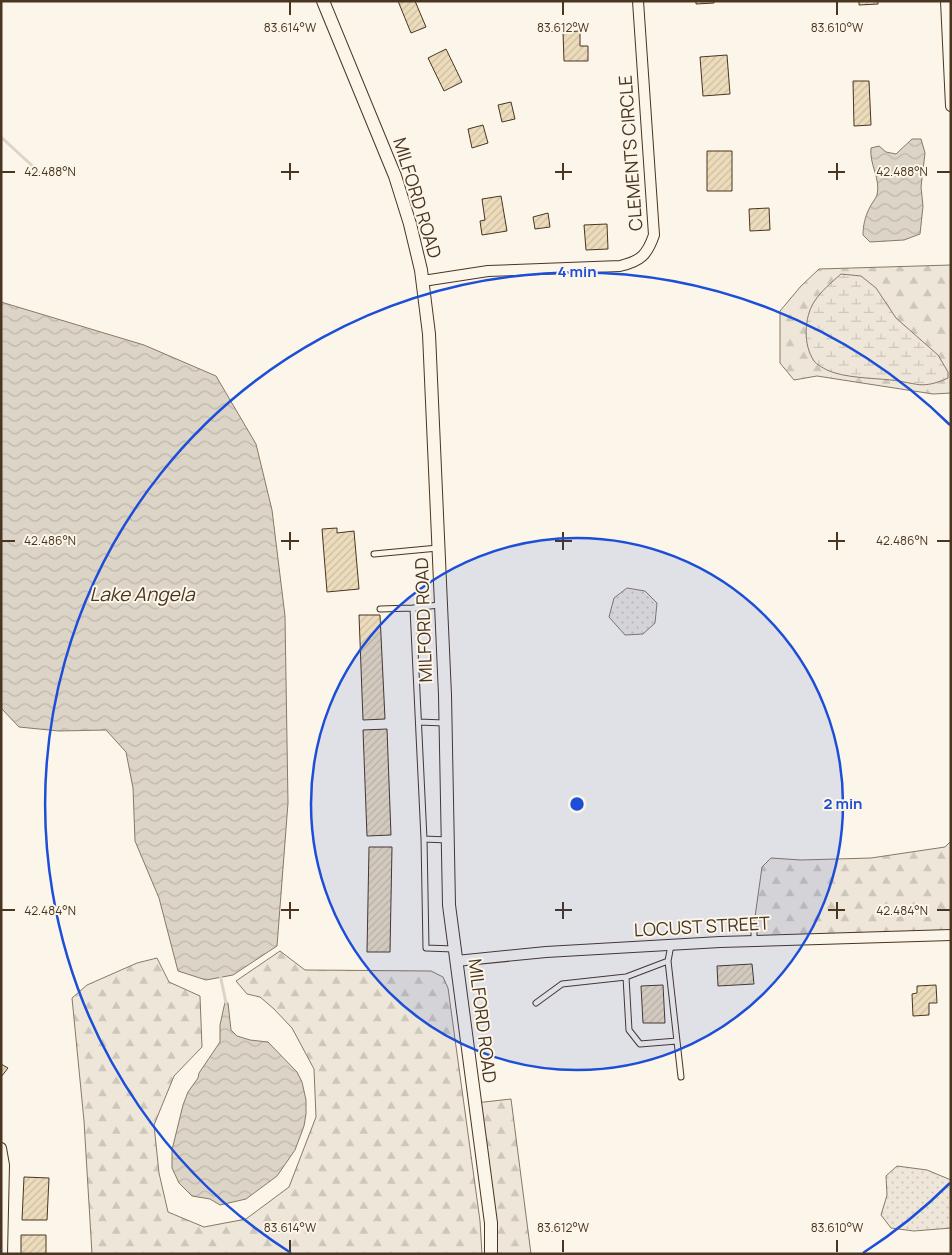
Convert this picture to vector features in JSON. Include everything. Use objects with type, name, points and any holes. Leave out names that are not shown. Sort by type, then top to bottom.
[{"type":"street","name":"MILFORD ROAD","points":[[323,1],[395,176],[410,224],[423,281],[429,334],[446,723],[449,905],[491,1223],[491,1254]]},
{"type":"street","name":"CLEMENTS CIRCLE","points":[[423,281],[488,271],[620,266],[632,263],[646,253],[654,235],[638,1]]},
{"type":"street","points":[[946,1],[951,106]]},
{"type":"street","name":"LOCUST STREET","points":[[455,955],[951,934]]},
{"type":"street","points":[[1,1148],[4,1164],[2,1254]]},
{"type":"lane","points":[[374,554],[438,548]]},
{"type":"lane","points":[[380,609],[441,605]]},
{"type":"lane","points":[[413,608],[424,838],[426,948],[455,955]]},
{"type":"lane","points":[[419,722],[446,723]]},
{"type":"lane","points":[[424,838],[448,840]]},
{"type":"lane","points":[[754,924],[754,941]]},
{"type":"lane","points":[[671,945],[668,961],[681,1077]]},
{"type":"lane","points":[[536,1004],[562,984],[626,978],[668,961]]},
{"type":"lane","points":[[626,978],[629,1030],[640,1044],[677,1041]]},
{"type":"green space","points":[[951,265],[951,393],[933,394],[817,376],[794,380],[780,363],[780,311],[801,286],[819,269]]},
{"type":"green space","points":[[841,274],[861,276],[876,288],[896,318],[938,355],[948,372],[948,378],[931,384],[920,385],[842,375],[827,370],[815,362],[810,355],[808,347],[806,332],[808,316],[817,298]]},
{"type":"green space","points":[[627,588],[645,591],[657,603],[655,623],[643,634],[625,635],[609,617],[614,598]]},
{"type":"green space","points":[[951,841],[951,935],[754,941],[754,924],[762,867],[771,858],[801,860],[871,858],[945,847]]},
{"type":"green space","points":[[280,951],[305,970],[431,971],[443,977],[448,988],[480,1221],[482,1254],[92,1254],[84,1121],[72,998],[87,985],[137,963],[157,958],[169,982],[200,996],[202,1047],[174,1076],[154,1125],[159,1173],[168,1212],[204,1227],[246,1219],[289,1187],[316,1117],[314,1069],[292,1028],[260,997],[247,994],[236,981]]},
{"type":"green space","points":[[511,1099],[531,1254],[491,1254],[475,1103]]},
{"type":"green space","points":[[897,1166],[927,1170],[951,1180],[951,1228],[914,1231],[891,1228],[881,1215],[887,1195],[886,1176]]},
{"type":"water","points":[[912,139],[921,139],[925,153],[921,187],[923,206],[920,234],[904,240],[870,242],[863,235],[865,218],[877,195],[878,189],[871,148],[879,146],[886,152],[896,154]]},
{"type":"water","name":"Lake Angela","points":[[1,302],[144,345],[216,376],[256,444],[272,510],[285,616],[288,803],[277,946],[233,975],[206,980],[178,971],[159,898],[135,841],[133,788],[126,752],[106,730],[59,731],[19,727],[1,708]]},
{"type":"water","points":[[225,1002],[228,1003],[231,1030],[237,1036],[268,1042],[297,1072],[302,1082],[306,1100],[306,1114],[304,1126],[295,1150],[277,1176],[246,1199],[220,1205],[210,1199],[192,1196],[179,1183],[172,1168],[172,1150],[188,1092],[220,1042],[220,1025]]},
{"type":"building","points":[[398,1],[415,1],[426,27],[411,33]]},
{"type":"building","points":[[696,1],[714,1],[714,3],[696,4]]},
{"type":"building","points":[[859,1],[878,1],[878,4],[859,5]]},
{"type":"building","points":[[580,31],[580,46],[588,46],[588,61],[564,61],[563,32]]},
{"type":"building","points":[[446,49],[462,82],[444,91],[428,58]]},
{"type":"building","points":[[727,55],[730,94],[703,96],[700,57]]},
{"type":"building","points":[[853,81],[869,81],[871,125],[854,126]]},
{"type":"building","points":[[511,102],[515,119],[502,122],[498,105]]},
{"type":"building","points":[[483,125],[488,143],[472,148],[468,129]]},
{"type":"building","points":[[707,151],[732,151],[732,191],[707,191]]},
{"type":"building","points":[[501,196],[507,231],[482,235],[480,221],[485,220],[482,199]]},
{"type":"building","points":[[769,208],[770,230],[750,231],[749,209]]},
{"type":"building","points":[[548,213],[550,227],[535,229],[533,217]]},
{"type":"building","points":[[607,224],[608,249],[586,250],[584,225]]},
{"type":"building","points":[[337,528],[337,533],[354,531],[359,589],[327,592],[322,529]]},
{"type":"building","points":[[359,615],[380,615],[385,719],[363,720]]},
{"type":"building","points":[[387,729],[391,835],[367,836],[363,730]]},
{"type":"building","points":[[369,847],[392,847],[390,952],[367,952]]},
{"type":"building","points":[[752,964],[754,984],[718,986],[717,966]]},
{"type":"building","points":[[663,985],[665,1023],[643,1023],[641,986]]},
{"type":"building","points":[[936,985],[937,1003],[929,1003],[929,1015],[913,1016],[912,994],[917,993],[917,986]]},
{"type":"building","points":[[1,1064],[8,1068],[1,1077]]},
{"type":"building","points":[[24,1177],[49,1178],[47,1220],[22,1220]]},
{"type":"building","points":[[21,1235],[46,1235],[46,1254],[21,1254]]},
{"type":"waterway","points":[[1,137],[39,172]]},
{"type":"waterway","points":[[220,974],[226,1003]]}]
